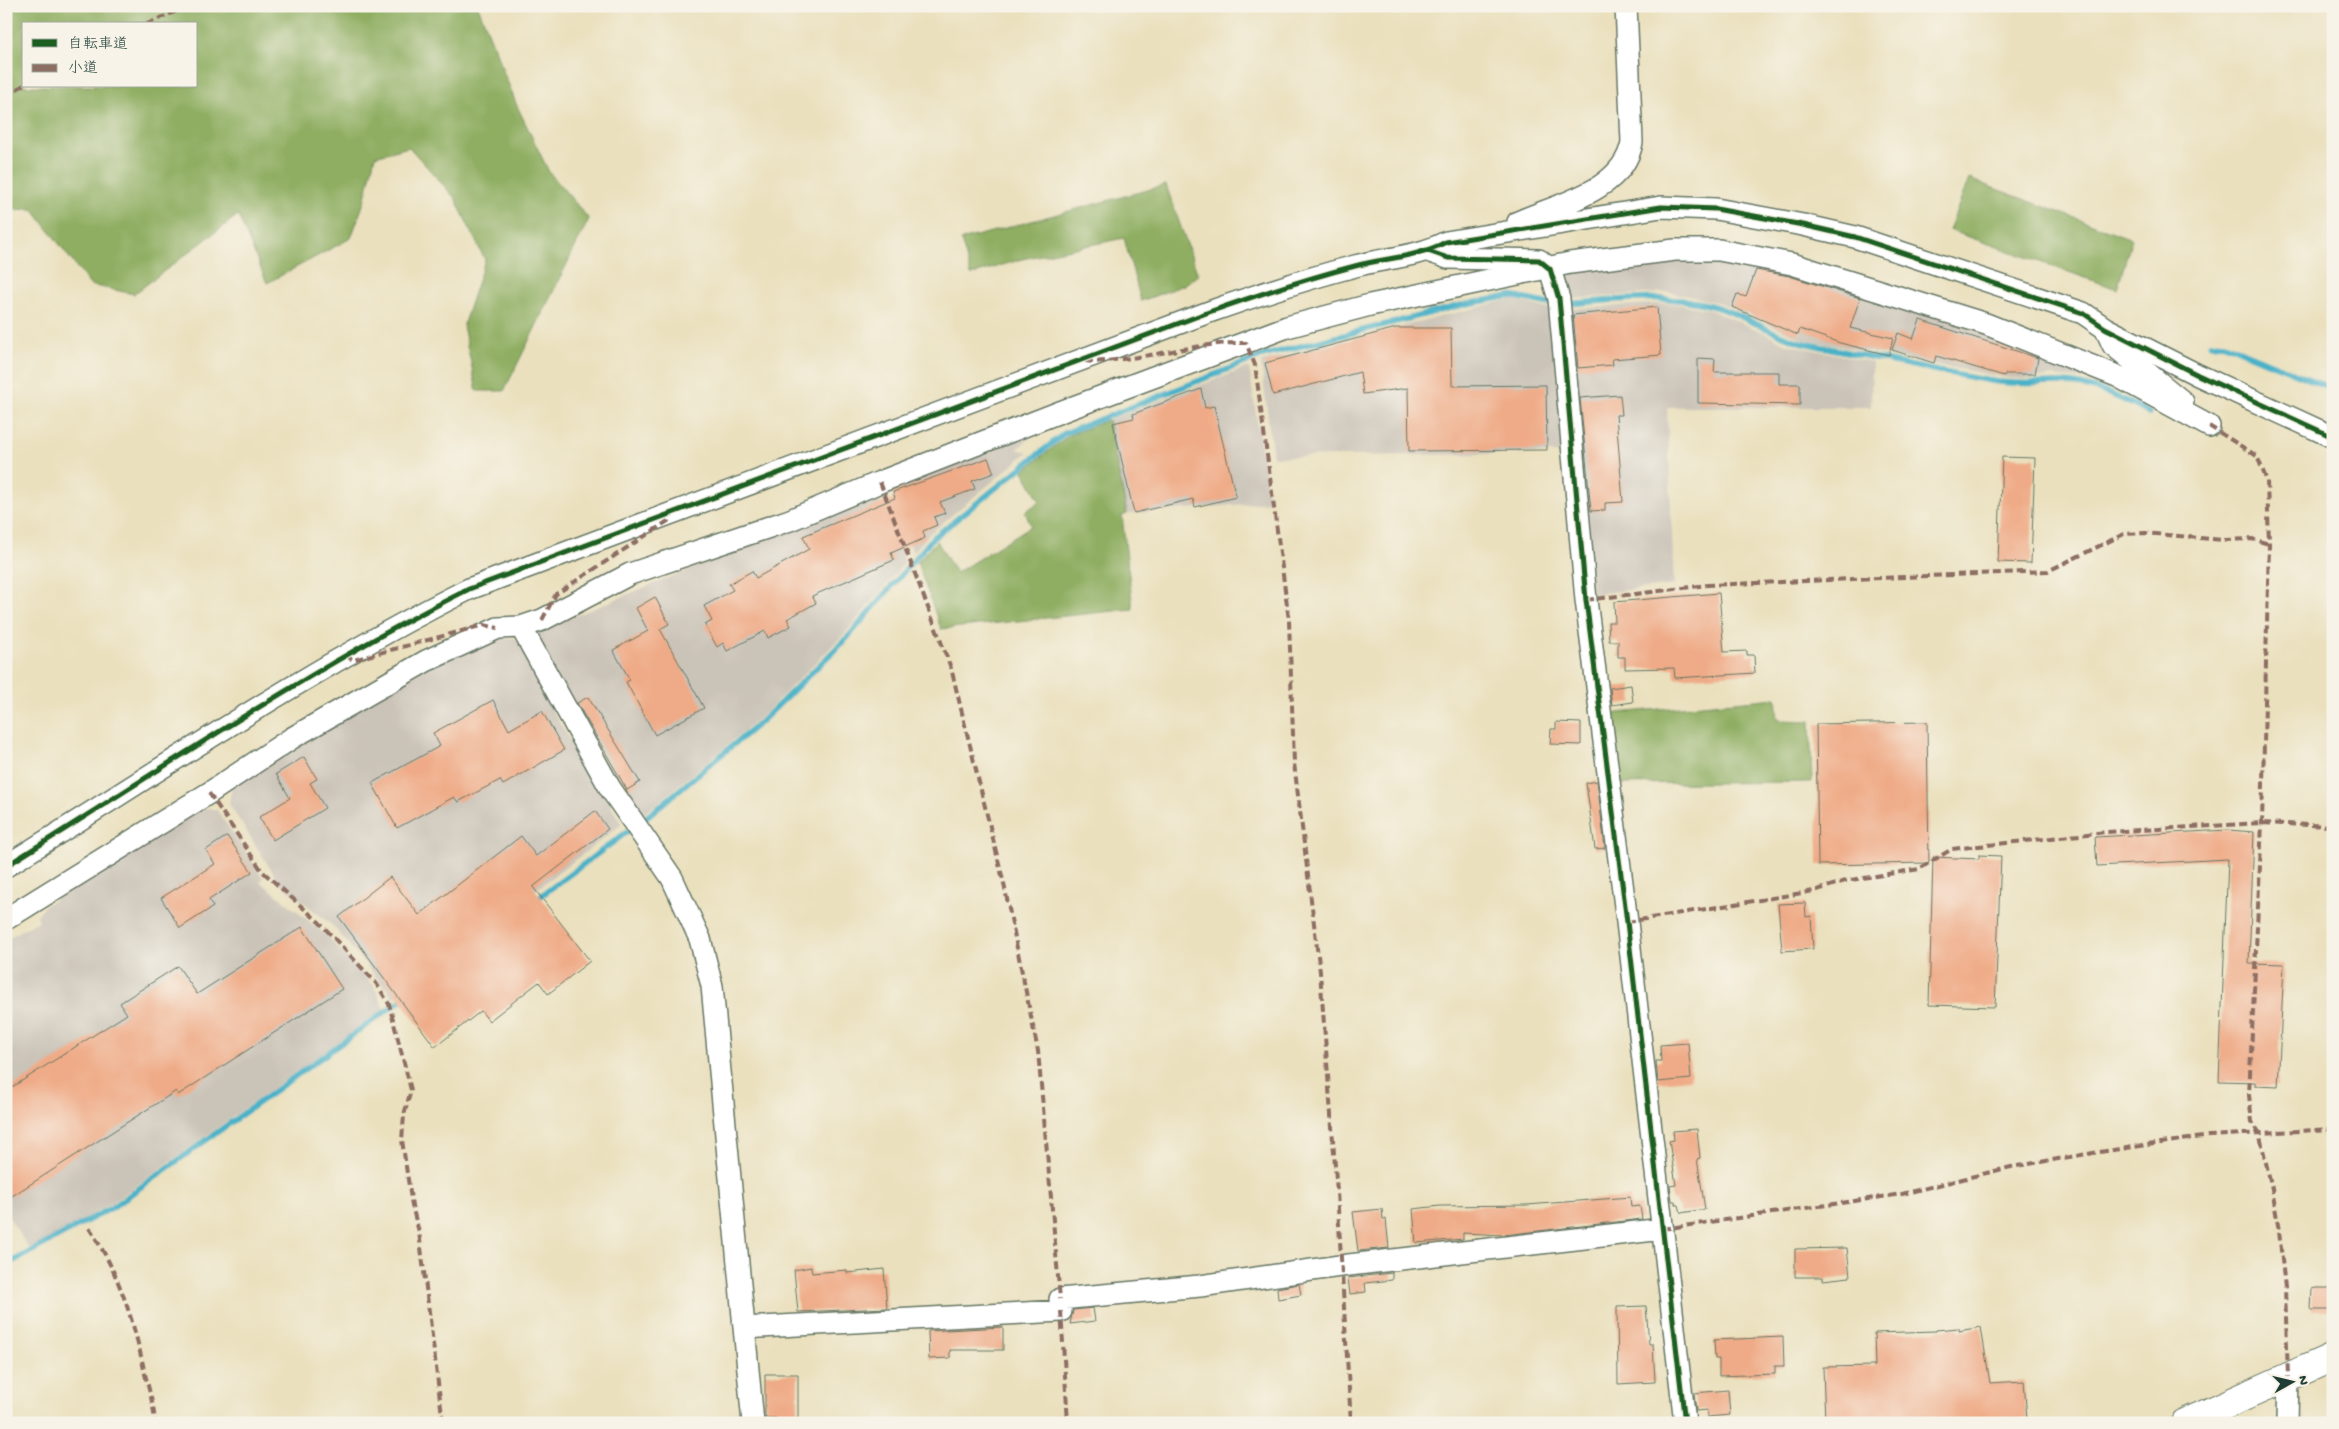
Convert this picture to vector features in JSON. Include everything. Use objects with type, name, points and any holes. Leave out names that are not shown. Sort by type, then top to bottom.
[{"type":"highway","points":[[2185,1423],[2333,1357]]},
{"type":"street","points":[[1501,234],[1519,222],[1578,197],[1612,178],[1624,166],[1632,142],[1626,6]]},
{"type":"street","points":[[6,866],[345,655],[405,621],[469,589],[1076,360],[1237,302],[1382,259],[1428,251],[1446,242],[1661,208],[1698,207],[1747,213],[1855,237],[2084,313],[2105,328],[2198,375],[2333,437]]},
{"type":"street","points":[[6,919],[209,793],[292,738],[418,665],[498,628],[521,627],[542,620],[630,574],[790,520],[1015,429],[1287,327],[1370,305],[1550,269],[1570,263],[1675,250],[1719,250],[1792,264],[1986,324],[2117,376],[2209,426],[2113,345],[2105,328]]},
{"type":"street","points":[[1428,251],[1448,258],[1539,260],[1550,269],[1560,306],[1586,600],[1685,1423]]},
{"type":"street","points":[[521,627],[610,788],[672,878],[700,940],[712,986],[753,1423]]},
{"type":"street","points":[[744,1328],[1061,1311],[1060,1299],[1200,1286],[1340,1266],[1663,1229]]},
{"type":"street","points":[[2287,1423],[2288,1377]]},
{"type":"shaded area","points":[[1679,257],[1715,258],[1783,268],[1920,309],[2083,372],[2081,379],[2053,376],[2031,379],[2008,378],[1805,340],[1721,303],[1671,292],[1565,299],[1562,280],[1572,270]]},
{"type":"shaded area","points":[[1511,299],[1552,310],[1565,453],[1273,457],[1261,362]]},
{"type":"shaded area","points":[[1671,303],[1708,309],[1786,344],[1872,362],[1871,407],[1667,407],[1674,585],[1592,594],[1566,309]]},
{"type":"shaded area","points":[[1249,367],[1269,502],[1127,514],[1108,420]]},
{"type":"shaded area","points":[[1037,432],[1017,449],[1028,452],[928,535],[913,553],[893,497],[891,484]]},
{"type":"shaded area","points":[[875,493],[890,519],[905,562],[846,632],[761,717],[640,817],[536,642],[538,631],[707,562],[849,508],[848,501]]},
{"type":"shaded area","points":[[492,638],[515,638],[519,642],[554,702],[550,707],[622,824],[394,998],[333,926],[280,883],[229,804],[232,787],[422,670]]},
{"type":"shaded area","points":[[203,807],[217,810],[263,878],[260,881],[327,936],[374,986],[384,1009],[112,1203],[30,1250],[6,1213],[6,939],[39,921],[37,915],[44,906]]},
{"type":"green space","points":[[6,6],[478,6],[517,106],[549,172],[589,219],[504,391],[477,391],[463,326],[485,260],[455,198],[409,147],[375,156],[364,202],[351,238],[267,283],[238,215],[134,294],[90,285],[33,209],[6,210]]},
{"type":"green space","points":[[1969,179],[2132,239],[2117,289],[1949,230]]},
{"type":"green space","points":[[1166,185],[1198,275],[1184,285],[1141,301],[1124,238],[1022,259],[971,275],[961,240]]},
{"type":"green space","points":[[1108,420],[1127,514],[1122,516],[1133,609],[941,629],[917,562],[937,541],[956,573],[1031,526],[1025,512],[1040,501],[1023,471],[1069,435]]},
{"type":"green space","points":[[1776,698],[1778,720],[1810,721],[1812,782],[1617,784],[1607,714]]},
{"type":"building","points":[[1756,270],[1789,276],[1860,298],[1850,328],[1893,338],[1889,355],[1840,343],[1800,329],[1798,335],[1732,307],[1737,294],[1746,297]]},
{"type":"building","points":[[1657,307],[1661,355],[1612,359],[1613,365],[1578,368],[1573,315]]},
{"type":"building","points":[[1920,320],[2038,358],[2035,374],[2005,374],[2004,376],[1936,356],[1934,363],[1892,350],[1898,333],[1913,339]]},
{"type":"building","points":[[1396,328],[1451,328],[1452,386],[1546,385],[1547,450],[1409,451],[1408,388],[1363,394],[1360,372],[1273,395],[1265,363]]},
{"type":"building","points":[[1698,358],[1715,359],[1714,372],[1779,372],[1779,384],[1800,384],[1800,405],[1698,403]]},
{"type":"building","points":[[1201,389],[1205,408],[1214,406],[1236,497],[1195,507],[1193,499],[1134,513],[1113,423],[1134,418],[1133,414]]},
{"type":"building","points":[[1620,395],[1622,415],[1616,415],[1623,502],[1605,503],[1605,510],[1591,511],[1580,398]]},
{"type":"building","points":[[2002,457],[2035,458],[2031,563],[1998,562]]},
{"type":"building","points":[[988,458],[994,473],[972,481],[975,489],[940,502],[945,513],[934,517],[937,525],[923,531],[925,538],[891,553],[894,560],[812,596],[816,603],[787,619],[791,626],[768,638],[765,631],[727,651],[723,643],[717,647],[705,625],[712,621],[704,606],[733,590],[729,584],[752,571],[756,578],[809,549],[803,536],[895,498],[893,492]]},
{"type":"building","points":[[1719,593],[1724,652],[1747,651],[1747,655],[1754,655],[1755,673],[1675,678],[1674,668],[1625,669],[1625,657],[1618,657],[1618,641],[1609,641],[1608,622],[1615,622],[1614,602]]},
{"type":"building","points":[[655,597],[669,624],[660,629],[704,708],[655,735],[626,682],[630,680],[613,650],[648,631],[636,608]]},
{"type":"building","points":[[1631,685],[1633,702],[1612,705],[1610,688]]},
{"type":"building","points":[[588,697],[640,782],[627,790],[577,703]]},
{"type":"building","points":[[493,700],[509,730],[542,711],[564,750],[503,785],[500,780],[458,802],[454,797],[397,828],[372,783],[440,746],[433,733]]},
{"type":"building","points":[[1556,722],[1581,723],[1581,745],[1550,744],[1551,729],[1556,729]]},
{"type":"building","points":[[1927,722],[1929,863],[1818,865],[1816,724]]},
{"type":"building","points":[[304,757],[317,779],[310,783],[325,808],[273,840],[259,817],[290,798],[276,774]]},
{"type":"building","points":[[1597,781],[1605,848],[1595,849],[1586,783]]},
{"type":"building","points":[[595,811],[608,829],[533,887],[590,961],[548,994],[539,982],[489,1021],[481,1011],[435,1047],[339,917],[390,877],[419,915],[521,836],[536,856]]},
{"type":"building","points":[[2228,830],[2254,832],[2249,963],[2284,964],[2278,1087],[2255,1086],[2255,1082],[2219,1081],[2228,859],[2097,866],[2095,837]]},
{"type":"building","points":[[227,836],[252,872],[209,900],[213,907],[180,928],[161,898],[215,864],[206,850]]},
{"type":"building","points":[[1979,855],[2001,856],[1995,1007],[1929,1005],[1933,857],[1979,859]]},
{"type":"building","points":[[1805,903],[1806,917],[1811,916],[1813,949],[1782,951],[1778,904]]},
{"type":"building","points":[[302,927],[342,989],[178,1095],[176,1091],[12,1196],[6,1188],[6,1091],[127,1014],[120,1003],[178,966],[197,994]]},
{"type":"building","points":[[1688,1043],[1691,1079],[1658,1082],[1656,1061],[1661,1061],[1660,1045]]},
{"type":"building","points":[[1697,1129],[1700,1158],[1697,1159],[1705,1209],[1681,1213],[1679,1205],[1672,1201],[1670,1186],[1676,1185],[1669,1141],[1674,1140],[1673,1131]]},
{"type":"building","points":[[1630,1197],[1631,1207],[1640,1206],[1642,1219],[1504,1235],[1463,1233],[1463,1239],[1416,1243],[1413,1209],[1440,1206],[1527,1205]]},
{"type":"building","points":[[1382,1209],[1383,1219],[1386,1219],[1389,1248],[1358,1251],[1353,1212]]},
{"type":"building","points":[[1847,1248],[1850,1277],[1823,1280],[1823,1277],[1795,1277],[1795,1249]]},
{"type":"building","points":[[811,1267],[812,1273],[847,1270],[847,1273],[884,1269],[887,1308],[798,1312],[794,1270]]},
{"type":"building","points":[[1392,1273],[1392,1280],[1365,1283],[1366,1292],[1350,1294],[1348,1278]]},
{"type":"building","points":[[1299,1284],[1301,1295],[1278,1299],[1277,1288]]},
{"type":"building","points":[[2333,1288],[2333,1310],[2311,1310],[2312,1289]]},
{"type":"building","points":[[1646,1306],[1649,1344],[1653,1344],[1655,1382],[1618,1384],[1617,1307]]},
{"type":"building","points":[[1093,1308],[1095,1321],[1070,1324],[1073,1310]]},
{"type":"building","points":[[1003,1327],[1003,1350],[950,1350],[950,1358],[929,1359],[928,1331]]},
{"type":"building","points":[[1981,1327],[1990,1383],[2024,1381],[2027,1419],[1983,1423],[1825,1423],[1823,1367],[1875,1366],[1874,1333],[1936,1331],[1959,1328],[1959,1331]]},
{"type":"building","points":[[1783,1337],[1784,1366],[1775,1366],[1775,1374],[1719,1376],[1719,1359],[1715,1359],[1714,1340]]},
{"type":"building","points":[[765,1374],[798,1374],[798,1423],[776,1423],[776,1418],[765,1418]]},
{"type":"building","points":[[1728,1390],[1730,1415],[1707,1417],[1707,1410],[1696,1411],[1694,1393]]},
{"type":"waterway","points":[[534,901],[643,820],[762,721],[848,637],[933,538],[1065,433],[1262,356],[1462,305],[1510,296],[1555,305]]},
{"type":"waterway","points":[[1564,304],[1640,299],[1697,302],[1738,315],[1781,335],[1804,343],[1991,381],[2059,383],[2082,386],[2117,397],[2149,413]]},
{"type":"waterway","points":[[2211,344],[2222,343],[2333,389]]},
{"type":"waterway","points":[[6,1265],[113,1207],[407,996]]},
{"type":"marked path","points":[[152,22],[188,6]]},
{"type":"marked path","points":[[6,95],[22,86]]},
{"type":"marked path","points":[[1085,361],[1109,361],[1200,346],[1246,343],[1255,365],[1289,620],[1294,763],[1320,972],[1337,1192],[1351,1423]]},
{"type":"marked path","points":[[2209,426],[2257,456],[2267,481],[2269,544],[2262,823],[2249,1095],[2252,1122],[2259,1132],[2279,1231],[2285,1288],[2288,1377]]},
{"type":"marked path","points":[[880,482],[951,668],[1004,884],[1038,1051],[1060,1299]]},
{"type":"marked path","points":[[542,620],[556,594],[668,521],[669,517]]},
{"type":"marked path","points":[[1586,600],[1708,585],[2048,571],[2124,534],[2145,533],[2222,540],[2252,539],[2269,544]]},
{"type":"marked path","points":[[345,655],[353,660],[484,625],[498,628]]},
{"type":"marked path","points":[[209,793],[262,871],[319,922],[376,983],[389,1004],[411,1090],[404,1115],[402,1140],[412,1206],[419,1232],[443,1423]]},
{"type":"marked path","points":[[1627,922],[1814,891],[1845,881],[1919,869],[1952,849],[2106,832],[2262,823],[2333,826]]},
{"type":"marked path","points":[[1663,1229],[1902,1194],[2011,1167],[2093,1153],[2209,1136],[2333,1129]]},
{"type":"marked path","points":[[89,1228],[109,1262],[124,1298],[141,1355],[155,1423]]},
{"type":"marked path","points":[[1061,1311],[1068,1423]]},
{"type":"cycle path","points":[[6,866],[293,687],[409,620],[469,589],[1209,312],[1318,276],[1366,263],[1413,254],[1446,242],[1661,207],[1716,209],[1803,225],[1855,237],[2083,313],[2105,328],[2198,375],[2333,437]]},
{"type":"cycle path","points":[[1428,251],[1448,258],[1539,260],[1550,269],[1559,299],[1586,600],[1627,922],[1685,1423]]}]
